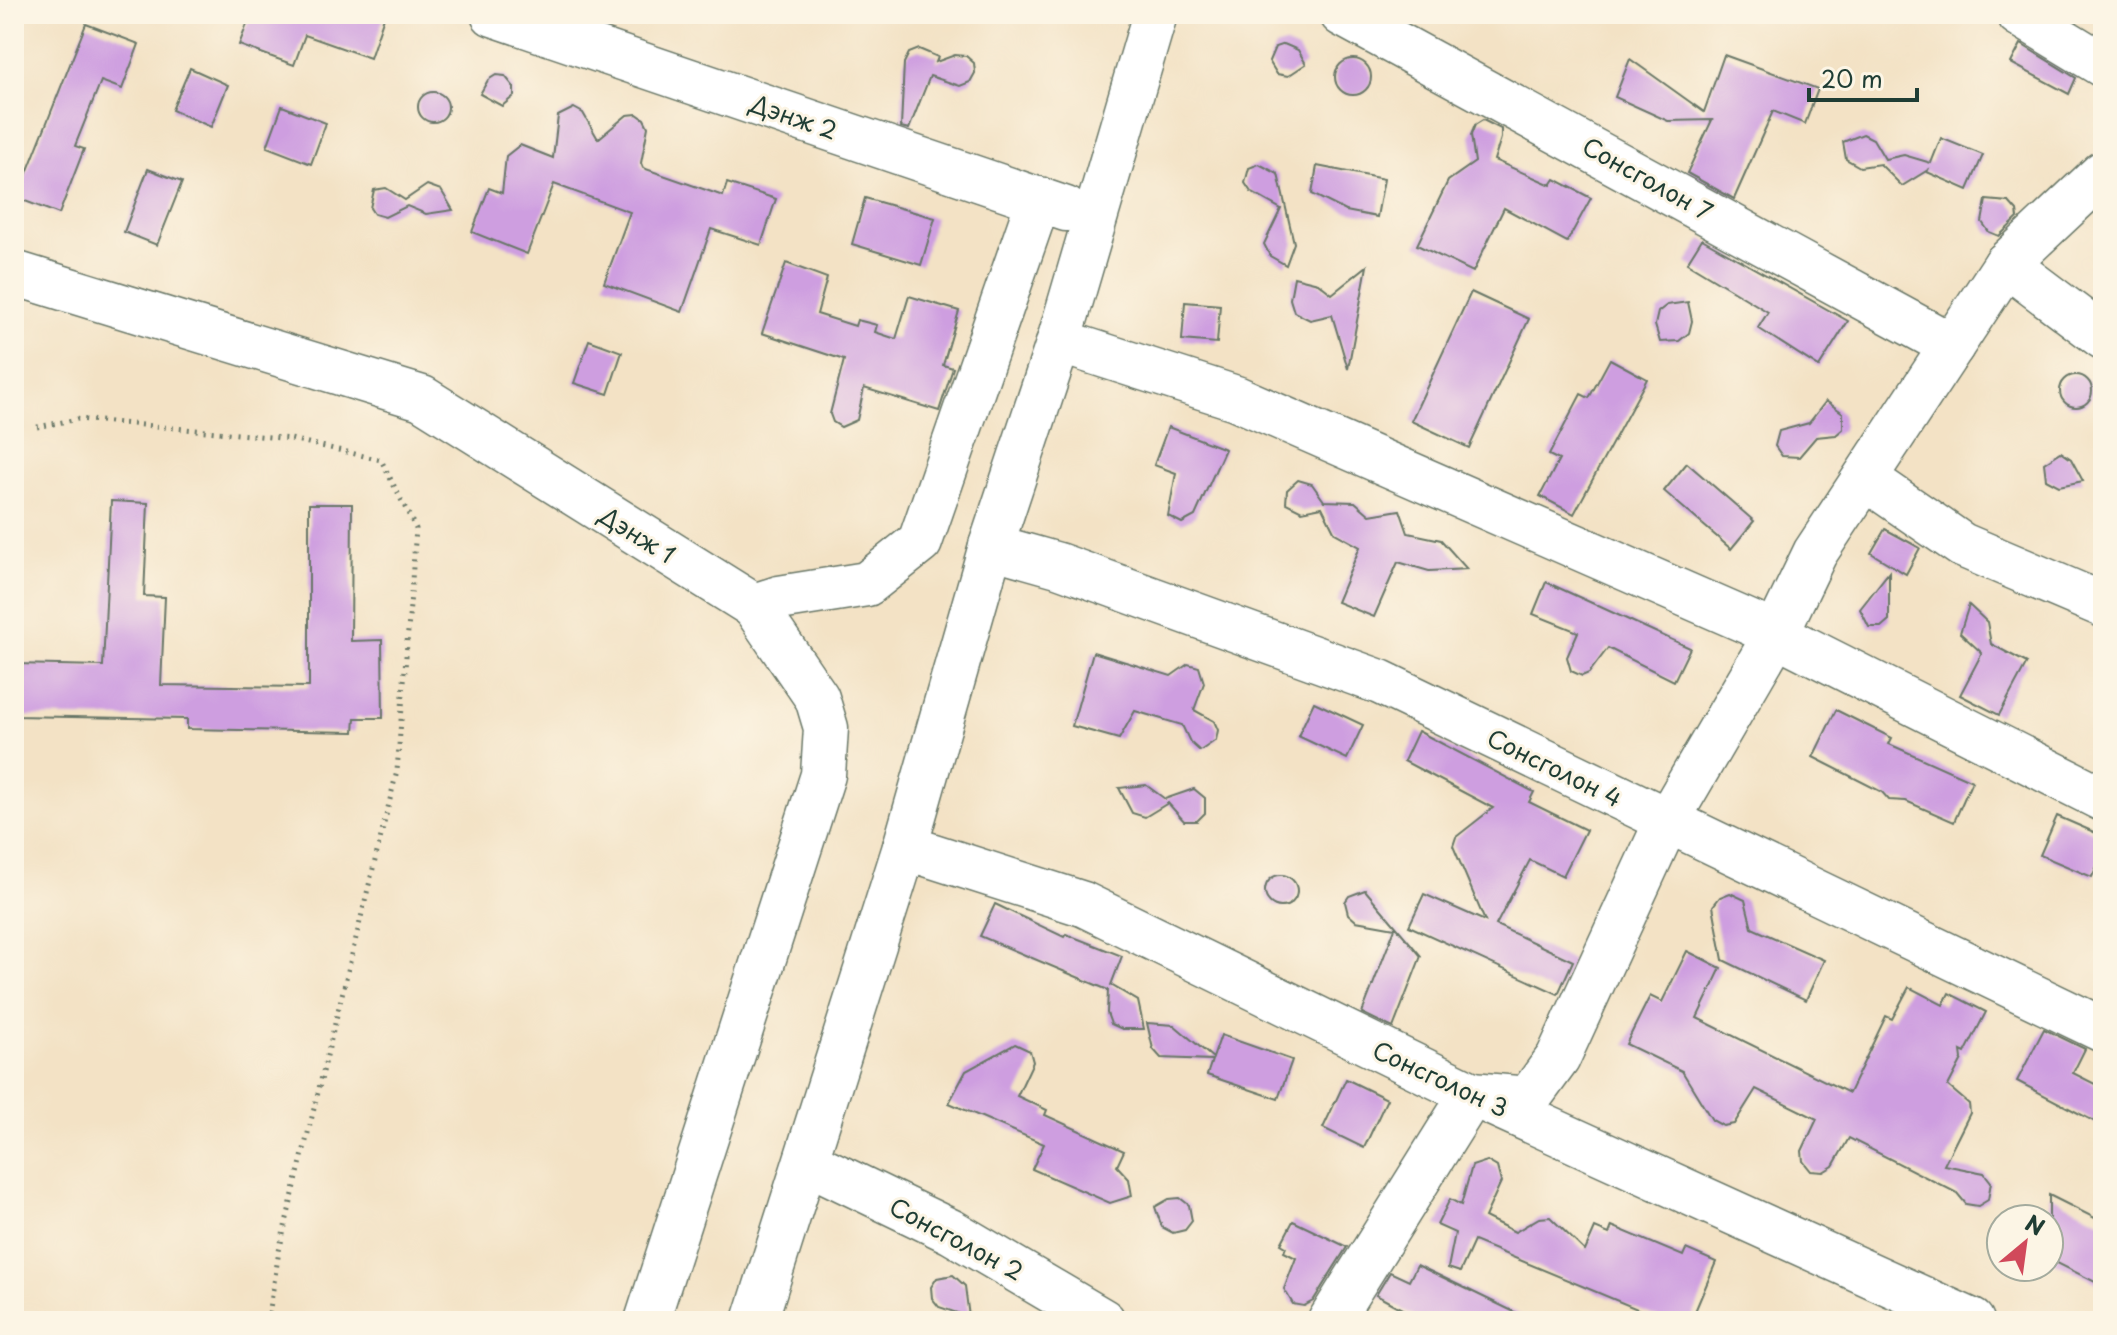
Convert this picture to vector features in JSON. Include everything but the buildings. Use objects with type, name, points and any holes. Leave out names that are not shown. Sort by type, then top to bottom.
[{"type":"street","name":"Дэнж 2","points":[[493,14],[1095,218]]},
{"type":"street","points":[[755,1321],[905,847],[991,546],[1059,341],[1155,14]]},
{"type":"street","name":"Сонсголон 7","points":[[1342,14],[1952,346]]},
{"type":"street","points":[[2019,14],[2103,65]]},
{"type":"street","points":[[1330,1321],[1472,1094],[1528,1099],[1558,1058],[1667,821],[1776,634],[1815,553],[2006,264],[2103,173]]},
{"type":"street","points":[[647,1321],[823,775],[826,728],[817,698],[754,606],[779,598],[867,584],[920,542],[1039,199]]},
{"type":"street","points":[[2006,264],[2103,337]]},
{"type":"street","name":"Дэнж 1","points":[[14,273],[422,398],[754,606]]},
{"type":"street","points":[[1059,341],[1236,398],[1776,634],[2103,799]]},
{"type":"street","points":[[1865,478],[1962,545],[2103,605]]},
{"type":"street","name":"Сонсголон 4","points":[[991,546],[1058,565],[1380,682],[2103,1030]]},
{"type":"street","name":"Сонсголон 3","points":[[905,847],[1083,904],[1472,1094],[1972,1321]]},
{"type":"street","name":"Сонсголон 2","points":[[807,1162],[952,1232],[1103,1321]]},
{"type":"path","points":[[37,427],[78,419],[291,439],[381,460],[416,529],[397,771],[279,1251],[268,1321]]}]
